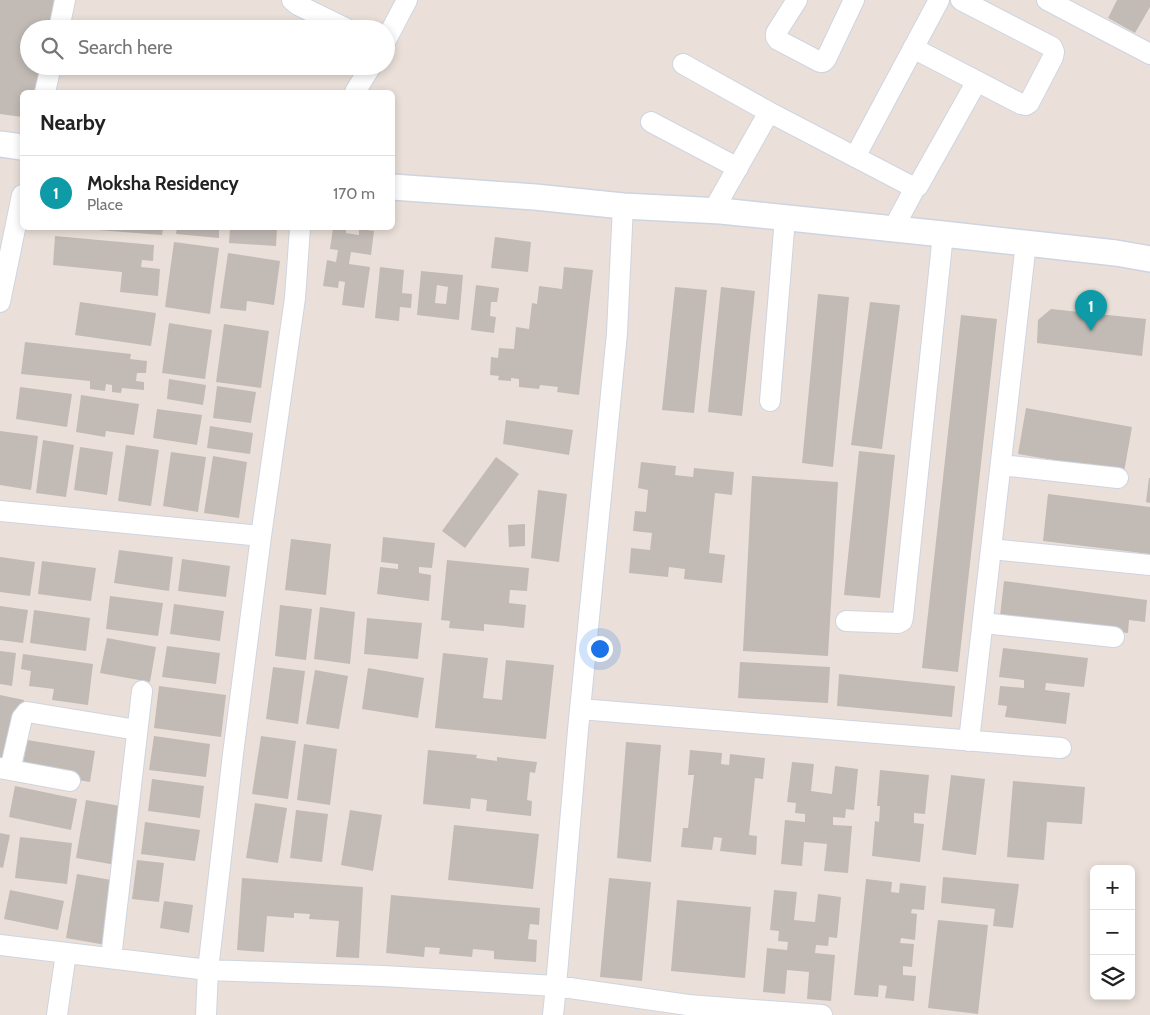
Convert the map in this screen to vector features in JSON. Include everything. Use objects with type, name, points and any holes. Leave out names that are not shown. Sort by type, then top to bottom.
[{"type":"street","points":[[61,20],[65,0]]},
{"type":"street","points":[[292,0],[298,5],[329,20]]},
{"type":"street","points":[[395,23],[407,0]]},
{"type":"street","points":[[797,0],[776,33],[776,37],[778,40],[823,62],[854,0]]},
{"type":"street","points":[[854,157],[939,0]]},
{"type":"street","points":[[913,48],[1021,104],[1026,105],[1029,103],[1053,58],[1054,52],[1052,48],[961,0]]},
{"type":"street","points":[[1047,0],[1079,7],[1150,54]]},
{"type":"street","points":[[683,64],[769,112],[915,188]]},
{"type":"street","points":[[45,90],[49,75]]},
{"type":"street","points":[[356,90],[365,75]]},
{"type":"street","points":[[893,229],[977,81]]},
{"type":"street","points":[[713,211],[769,112]]},
{"type":"street","points":[[651,122],[738,168]]},
{"type":"street","points":[[0,144],[20,147]]},
{"type":"street","points":[[395,187],[535,197],[623,206],[713,211],[1116,253],[1148,254]]},
{"type":"street","points":[[0,302],[20,205]]},
{"type":"street","points":[[553,1015],[580,709],[617,334],[623,206]]},
{"type":"street","points":[[770,402],[785,218]]},
{"type":"street","points":[[206,1015],[208,970],[233,754],[261,536],[295,298],[300,230]]},
{"type":"street","points":[[846,621],[898,623],[902,621],[943,234]]},
{"type":"street","points":[[969,741],[1026,243]]},
{"type":"street","points":[[1001,465],[1118,478]]},
{"type":"street","points":[[0,511],[261,536]]},
{"type":"street","points":[[991,549],[1150,565]]},
{"type":"street","points":[[983,623],[1114,637]]},
{"type":"street","points":[[111,958],[142,691]]},
{"type":"street","points":[[580,709],[1060,748]]},
{"type":"street","points":[[70,781],[5,769],[22,718],[27,712],[137,730]]},
{"type":"street","points":[[0,944],[208,970],[383,976],[556,986],[688,1010],[822,1015]]},
{"type":"street","points":[[57,1015],[66,953]]},
{"type":"building","points":[[0,0],[57,0],[54,20],[20,20],[20,75],[43,75],[40,90],[20,90],[20,117],[0,114]]},
{"type":"building","points":[[1117,0],[1150,0],[1150,7],[1135,33],[1108,18]]},
{"type":"building","points":[[98,230],[163,230],[162,235]]},
{"type":"building","points":[[177,230],[219,230],[219,238],[176,234]]},
{"type":"building","points":[[230,230],[277,230],[276,246],[229,243]]},
{"type":"building","points":[[333,230],[346,230],[346,233],[359,235],[359,230],[374,231],[371,255],[351,252],[349,264],[370,267],[364,308],[342,305],[345,282],[339,281],[338,288],[323,286],[327,260],[336,262],[338,250],[330,249]]},
{"type":"building","points":[[55,236],[154,245],[153,261],[142,260],[141,267],[160,269],[158,296],[120,292],[122,272],[53,265]]},
{"type":"building","points":[[495,237],[531,242],[528,272],[491,268]]},
{"type":"building","points":[[174,242],[219,248],[210,314],[165,307]]},
{"type":"building","points":[[228,253],[280,261],[274,305],[247,301],[246,311],[220,308]]},
{"type":"building","points":[[380,267],[404,270],[402,293],[412,294],[411,308],[400,307],[399,321],[375,318]]},
{"type":"building","points":[[564,267],[593,270],[579,395],[557,392],[558,387],[540,385],[539,389],[519,387],[519,379],[511,378],[511,381],[498,380],[499,376],[490,375],[491,357],[498,358],[499,348],[514,349],[516,327],[529,329],[532,303],[537,304],[539,286],[562,289]]},
{"type":"building","points":[[421,271],[463,275],[459,320],[417,315]],"holes":[[[437,285],[448,287],[446,304],[435,303]]]},
{"type":"building","points":[[476,285],[499,288],[497,302],[491,302],[490,316],[496,317],[494,333],[471,330]]},
{"type":"building","points":[[675,287],[707,290],[694,413],[662,410]]},
{"type":"building","points":[[721,287],[755,291],[742,416],[708,412]]},
{"type":"building","points":[[818,294],[849,297],[833,467],[802,463]]},
{"type":"building","points":[[80,302],[156,313],[151,346],[75,335]]},
{"type":"building","points":[[870,302],[900,305],[882,449],[851,445]]},
{"type":"building","points":[[1051,309],[1146,319],[1142,356],[1037,343],[1038,320]]},
{"type":"building","points":[[961,315],[997,319],[958,672],[922,668]]},
{"type":"building","points":[[169,323],[212,330],[205,379],[162,373]]},
{"type":"building","points":[[224,324],[269,331],[261,388],[216,382]]},
{"type":"building","points":[[25,342],[131,354],[130,359],[147,361],[146,373],[137,373],[136,381],[144,382],[144,390],[122,388],[121,393],[112,392],[112,385],[106,384],[105,391],[90,389],[90,381],[21,374]]},
{"type":"building","points":[[169,379],[206,385],[203,405],[167,399]]},
{"type":"building","points":[[217,386],[256,392],[251,423],[213,418]]},
{"type":"building","points":[[20,387],[72,394],[67,427],[16,419]]},
{"type":"building","points":[[81,395],[139,404],[134,435],[106,431],[105,437],[76,432]]},
{"type":"building","points":[[1026,408],[1132,427],[1124,472],[1018,454]]},
{"type":"building","points":[[157,409],[202,415],[197,445],[153,438]]},
{"type":"building","points":[[506,420],[573,430],[569,455],[503,444]]},
{"type":"building","points":[[210,426],[253,433],[250,454],[207,448]]},
{"type":"building","points":[[0,431],[38,436],[31,490],[0,485]]},
{"type":"building","points":[[43,440],[74,445],[66,497],[36,493]]},
{"type":"building","points":[[126,445],[159,450],[151,506],[118,501]]},
{"type":"building","points":[[80,447],[113,452],[107,495],[74,490]]},
{"type":"building","points":[[859,451],[895,455],[880,598],[844,595]]},
{"type":"building","points":[[171,452],[206,457],[198,512],[163,506]]},
{"type":"building","points":[[213,456],[247,462],[239,518],[204,513]]},
{"type":"building","points":[[496,457],[519,474],[465,548],[442,531]]},
{"type":"building","points":[[641,462],[676,466],[675,475],[693,477],[694,468],[734,472],[732,495],[715,493],[709,553],[725,555],[722,583],[684,579],[685,569],[669,567],[668,577],[629,573],[631,548],[650,550],[652,533],[633,531],[635,511],[646,512],[648,490],[638,488]]},
{"type":"building","points":[[752,476],[838,482],[828,656],[743,651]]},
{"type":"building","points":[[1150,478],[1150,503],[1146,502]]},
{"type":"building","points":[[538,490],[567,494],[559,562],[531,558]]},
{"type":"building","points":[[1048,494],[1150,507],[1150,554],[1043,541]]},
{"type":"building","points":[[525,524],[525,546],[509,547],[508,525]]},
{"type":"building","points":[[383,537],[435,543],[432,568],[419,567],[419,573],[431,575],[429,601],[377,594],[380,567],[398,569],[398,564],[381,562]]},
{"type":"building","points":[[291,539],[331,544],[326,595],[285,590]]},
{"type":"building","points":[[119,550],[173,557],[169,591],[114,583]]},
{"type":"building","points":[[0,557],[35,562],[30,596],[0,592]]},
{"type":"building","points":[[182,559],[230,566],[226,597],[178,591]]},
{"type":"building","points":[[447,560],[529,568],[527,591],[510,590],[509,603],[526,605],[524,628],[484,624],[484,631],[449,628],[450,621],[441,620]]},
{"type":"building","points":[[42,561],[96,568],[91,601],[38,594]]},
{"type":"building","points":[[1004,581],[1147,600],[1145,622],[1129,620],[1128,633],[1000,616]]},
{"type":"building","points":[[110,596],[163,603],[158,636],[106,629]]},
{"type":"building","points":[[174,604],[224,611],[220,641],[170,634]]},
{"type":"building","points":[[280,605],[312,609],[306,660],[275,656]]},
{"type":"building","points":[[0,606],[28,610],[23,643],[0,640]]},
{"type":"building","points":[[320,607],[355,612],[350,664],[314,659]]},
{"type":"building","points":[[34,610],[90,618],[86,651],[30,643]]},
{"type":"building","points":[[367,618],[422,623],[418,659],[364,654]]},
{"type":"building","points":[[107,638],[156,647],[150,682],[100,673]]},
{"type":"building","points":[[167,646],[220,653],[216,684],[162,677]]},
{"type":"building","points":[[1003,648],[1088,658],[1084,687],[1046,683],[1045,690],[1070,693],[1066,724],[1005,717],[1007,706],[998,705],[1000,686],[1024,688],[1024,680],[999,677]]},
{"type":"building","points":[[0,651],[16,653],[12,686],[0,684]]},
{"type":"building","points":[[443,653],[488,658],[483,698],[502,700],[506,660],[554,665],[546,739],[435,728]]},
{"type":"building","points":[[23,654],[93,664],[88,705],[52,700],[54,689],[29,686],[31,671],[21,669]]},
{"type":"building","points":[[740,662],[830,667],[828,703],[738,698]]},
{"type":"building","points":[[273,667],[305,671],[298,724],[266,719]]},
{"type":"building","points":[[368,668],[424,678],[418,718],[362,709]]},
{"type":"building","points":[[315,670],[348,676],[339,729],[306,724]]},
{"type":"building","points":[[839,674],[955,686],[952,717],[837,706]]},
{"type":"building","points":[[159,686],[226,695],[221,737],[154,728]]},
{"type":"building","points":[[0,695],[24,700],[10,761],[0,758]]},
{"type":"building","points":[[154,736],[210,744],[206,777],[149,770]]},
{"type":"building","points":[[261,736],[296,741],[288,799],[252,794]]},
{"type":"building","points":[[27,740],[95,751],[90,782],[22,770]]},
{"type":"building","points":[[626,742],[661,745],[651,862],[617,858]]},
{"type":"building","points":[[304,744],[337,749],[330,805],[297,800]]},
{"type":"building","points":[[428,750],[477,755],[476,758],[497,761],[497,757],[537,762],[535,773],[530,772],[527,800],[532,801],[531,816],[486,811],[487,800],[471,798],[470,809],[423,804]]},
{"type":"building","points":[[690,750],[722,753],[721,764],[729,765],[730,754],[765,758],[763,779],[755,778],[749,835],[757,836],[756,855],[720,851],[722,838],[714,837],[712,850],[681,847],[683,828],[688,828],[694,775],[688,775]]},
{"type":"building","points":[[792,762],[814,764],[811,791],[832,794],[835,766],[858,769],[854,810],[846,809],[845,818],[833,817],[833,825],[852,826],[848,873],[824,871],[827,844],[804,842],[802,866],[781,864],[785,820],[805,822],[805,814],[795,813],[796,803],[787,802]]},
{"type":"building","points":[[880,770],[929,775],[925,814],[914,813],[914,823],[924,824],[920,862],[872,856],[875,821],[879,822],[880,806],[877,806]]},
{"type":"building","points":[[951,775],[985,779],[976,855],[942,850]]},
{"type":"building","points":[[152,779],[204,786],[200,818],[148,811]]},
{"type":"building","points":[[1013,781],[1085,787],[1082,824],[1047,822],[1044,860],[1007,857]]},
{"type":"building","points":[[15,786],[77,799],[71,830],[9,817]]},
{"type":"building","points":[[86,800],[126,807],[116,865],[76,858]]},
{"type":"building","points":[[255,803],[287,808],[278,863],[246,858]]},
{"type":"building","points":[[296,810],[328,814],[322,862],[290,858]]},
{"type":"building","points":[[350,810],[382,815],[373,871],[341,865]]},
{"type":"building","points":[[145,822],[200,830],[195,861],[141,854]]},
{"type":"building","points":[[454,825],[539,834],[533,889],[448,880]]},
{"type":"building","points":[[0,833],[10,835],[3,868],[0,867]]},
{"type":"building","points":[[20,837],[72,843],[67,884],[15,878]]},
{"type":"building","points":[[137,860],[164,863],[159,902],[132,899]]},
{"type":"building","points":[[77,874],[117,881],[106,945],[66,938]]},
{"type":"building","points":[[943,877],[1019,884],[1013,928],[993,926],[995,909],[941,903]]},
{"type":"building","points":[[242,878],[363,887],[359,958],[336,957],[339,921],[309,919],[310,914],[294,913],[294,918],[267,916],[264,952],[237,950]]},
{"type":"building","points":[[609,878],[651,882],[642,981],[600,977]]},
{"type":"building","points":[[866,879],[892,882],[891,892],[899,893],[900,883],[926,886],[924,910],[912,909],[911,913],[917,914],[915,940],[901,938],[900,943],[914,944],[912,967],[903,966],[903,975],[916,976],[914,1001],[885,998],[887,986],[879,985],[878,997],[854,995]]},
{"type":"building","points":[[10,890],[64,901],[58,930],[4,919]]},
{"type":"building","points":[[774,890],[797,892],[794,920],[815,922],[818,894],[841,897],[837,938],[829,937],[828,946],[816,945],[815,953],[835,955],[831,1001],[807,999],[809,972],[787,970],[785,994],[763,992],[767,948],[787,950],[788,942],[778,941],[779,931],[770,930]]},
{"type":"building","points":[[391,895],[540,908],[539,925],[530,924],[528,939],[537,940],[536,962],[494,959],[494,951],[473,949],[472,957],[439,954],[440,948],[425,947],[424,957],[386,953]]},
{"type":"building","points":[[677,900],[751,907],[745,978],[671,971]]},
{"type":"building","points":[[164,901],[193,905],[189,933],[160,928]]},
{"type":"building","points":[[938,920],[988,925],[978,1014],[928,1008]]},
{"type":"place","name":"Moksha Residency","points":[[1091,331]]}]
